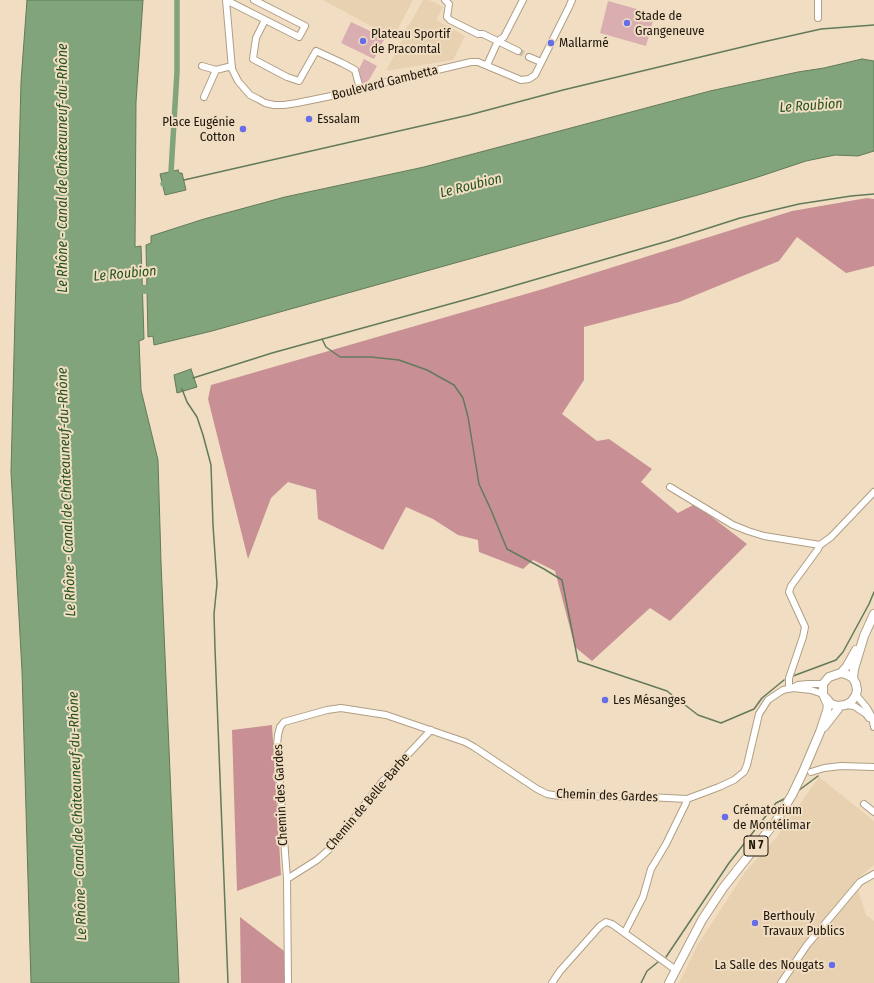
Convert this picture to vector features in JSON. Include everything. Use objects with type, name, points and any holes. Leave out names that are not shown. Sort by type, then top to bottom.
[{"type":"main road","points":[[841,673],[847,666],[864,636],[874,614]]},
{"type":"main road","points":[[853,678],[854,669],[864,636]]},
{"type":"main road","points":[[841,673],[848,674],[853,678],[856,684],[856,695],[851,702],[842,706],[831,704],[824,696],[824,684],[829,677],[841,673]]},
{"type":"main road","name":"N 7","points":[[669,983],[702,920],[722,888],[776,821],[792,795],[820,732],[827,711],[828,705],[824,696]]},
{"type":"main road","name":"N 7","points":[[820,732],[842,706]]},
{"type":"street","points":[[226,0],[299,37],[305,26],[254,0]]},
{"type":"street","name":"Boulevard Gambetta","points":[[226,0],[232,69],[238,81],[250,95],[265,103],[274,105],[297,104],[471,62],[478,62],[487,65],[521,80],[529,79],[535,75],[572,0]]},
{"type":"street","points":[[445,0],[450,4],[447,17],[450,20],[518,51]]},
{"type":"street","points":[[487,65],[498,41],[504,38],[523,0]]},
{"type":"street","points":[[818,0],[818,18]]},
{"type":"street","points":[[265,20],[256,38],[253,59],[282,75],[299,82],[316,51],[355,70],[360,88]]},
{"type":"street","points":[[530,57],[541,62]]},
{"type":"street","points":[[202,66],[216,70],[232,66]]},
{"type":"street","points":[[204,97],[216,70]]},
{"type":"street","points":[[670,487],[733,525],[748,531],[764,536],[820,544]]},
{"type":"street","points":[[791,689],[789,678],[805,627],[789,592],[791,586],[820,544],[831,537],[874,492]]},
{"type":"street","points":[[791,689],[798,685],[824,684]]},
{"type":"street","points":[[791,689],[811,690],[824,696]]},
{"type":"street","name":"Chemin des Gardes","points":[[287,879],[277,745],[280,727],[284,722],[327,710],[341,708],[386,715],[465,742],[547,794],[559,796],[687,799],[734,780],[744,772],[747,766],[759,714],[768,700],[783,690],[791,689]]},
{"type":"street","points":[[856,695],[867,708],[872,717],[873,724]]},
{"type":"street","points":[[842,706],[854,706],[866,714],[873,724]]},
{"type":"street","name":"Chemin de Belle-Barbe","points":[[287,879],[317,860],[333,846],[382,782],[431,730]]},
{"type":"street","points":[[811,772],[824,768],[841,766],[874,767]]},
{"type":"street","points":[[625,932],[642,897],[651,869],[666,844],[687,799]]},
{"type":"street","points":[[864,804],[874,812]]},
{"type":"street","points":[[781,983],[807,945],[860,882],[874,874]]},
{"type":"street","points":[[287,879],[288,983]]},
{"type":"street","points":[[552,983],[560,971],[600,926],[606,922],[625,932],[676,970]]},
{"type":"shaded area","points":[[323,0],[413,0],[393,38]]},
{"type":"shaded area","points":[[423,0],[429,0],[443,7],[436,20],[465,36],[453,60],[386,71],[406,32],[406,27],[410,24]]},
{"type":"shaded area","name":"Stade de Grangeneuve","points":[[608,1],[655,14],[646,46],[600,33]]},
{"type":"shaded area","name":"Plateau Sportif de Pracomtal","points":[[351,22],[385,38],[374,59],[341,43]]},
{"type":"shaded area","points":[[364,59],[377,66],[369,80],[364,84],[361,82],[358,71]]},
{"type":"shaded area","points":[[867,198],[874,199],[874,266],[846,273],[797,237],[779,261],[679,302],[584,327],[584,380],[562,414],[597,441],[609,439],[652,469],[641,482],[678,513],[695,504],[747,544],[670,621],[650,608],[592,661],[575,647],[555,571],[533,560],[523,569],[479,552],[478,540],[458,535],[433,519],[406,507],[383,550],[318,519],[316,490],[288,482],[271,498],[248,559],[208,399],[211,385],[543,289],[792,211]]},
{"type":"shaded area","points":[[272,725],[281,875],[237,891],[232,730]]},
{"type":"shaded area","points":[[819,777],[874,821],[874,865],[855,881],[866,915],[874,921],[874,983],[679,983],[697,946],[745,872],[776,838]]},
{"type":"shaded area","points":[[240,917],[284,951],[285,983],[241,983]]},
{"type":"water","name":"Le Rhône - Canal de Châteauneuf-du-Rhône","points":[[27,0],[143,0],[136,102],[135,247],[141,246],[144,339],[139,341],[141,390],[158,460],[179,983],[31,983],[22,671],[11,472],[21,82]]},
{"type":"water","points":[[862,59],[874,61],[874,151],[858,156],[835,155],[806,161],[698,195],[212,331],[154,345],[153,336],[148,337],[146,245],[151,243],[151,236],[204,219],[285,197],[424,167],[710,91]]},
{"type":"water","points":[[178,170],[179,173],[182,173],[186,190],[165,195],[160,174]]},
{"type":"water","points":[[191,369],[197,387],[177,393],[174,375]]},
{"type":"waterway","points":[[163,184],[172,183],[171,172],[177,72],[177,0]]},
{"type":"waterway","points":[[184,180],[469,115],[563,90],[763,42],[821,29],[874,25]]},
{"type":"waterway","points":[[193,378],[272,353],[475,297],[668,241],[740,218],[799,204],[874,194]]},
{"type":"waterway","name":"Le Roubion","points":[[130,290],[152,289],[159,287]]},
{"type":"waterway","points":[[322,339],[326,347],[340,357],[371,357],[399,360],[427,370],[454,385],[463,398],[468,417],[479,484],[507,549],[562,580],[578,661],[667,691],[698,715],[721,723],[754,709],[762,698],[784,680]]},
{"type":"waterway","points":[[182,389],[187,402],[197,417],[211,465],[217,584],[214,614],[228,983]]},
{"type":"waterway","points":[[793,676],[836,660],[843,652],[874,592]]},
{"type":"waterway","points":[[798,791],[818,776]]},
{"type":"waterway","points":[[666,957],[729,863],[776,803],[786,798]]},
{"type":"waterway","points":[[641,983],[647,971],[658,962]]},
{"type":"tunnel","points":[[518,51],[529,57]]},
{"type":"place","name":"Stade de Grangeneuve","points":[[627,23]]},
{"type":"place","name":"Plateau Sportif de Pracomtal","points":[[363,41]]},
{"type":"place","name":"Mallarmé","points":[[551,43]]},
{"type":"place","name":"Essalam","points":[[309,119]]},
{"type":"place","name":"Place Eugénie Cotton","points":[[243,129]]},
{"type":"place","name":"Les Mésanges","points":[[605,700]]},
{"type":"place","name":"Crématorium de Montélimar","points":[[725,817]]},
{"type":"place","name":"Berthouly Travaux Publics","points":[[755,923]]},
{"type":"place","name":"La Salle des Nougats","points":[[832,965]]}]
